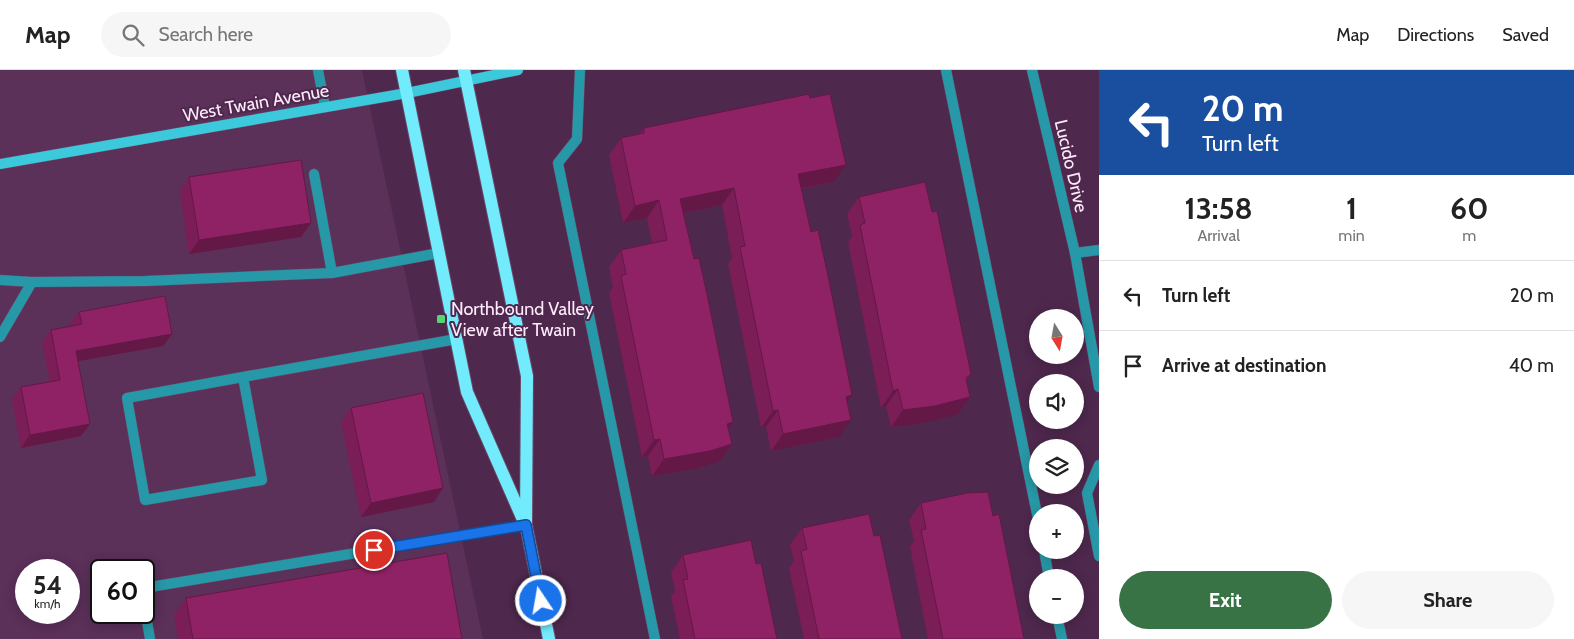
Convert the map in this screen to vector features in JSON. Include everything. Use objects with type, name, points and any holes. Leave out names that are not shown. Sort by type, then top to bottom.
[{"type":"main road","points":[[402,70],[467,392],[526,525]]},
{"type":"main road","name":"West Twain Avenue","points":[[0,164],[407,93],[465,75],[518,70]]},
{"type":"main road","points":[[465,75],[527,376],[526,525],[549,639]]},
{"type":"street","points":[[318,70],[325,107]]},
{"type":"street","points":[[580,70],[577,139],[558,163],[655,639]]},
{"type":"street","points":[[946,70],[1035,504]]},
{"type":"street","name":"Lucido Drive","points":[[1032,70],[1075,253],[1099,387]]},
{"type":"street","points":[[314,174],[332,273]]},
{"type":"street","points":[[1075,253],[1099,250]]},
{"type":"street","points":[[0,280],[32,282],[146,281],[332,273],[439,253]]},
{"type":"street","points":[[0,337],[32,282]]},
{"type":"street","points":[[243,377],[262,480],[146,500],[127,398],[243,377],[457,340]]},
{"type":"street","points":[[1099,464],[1087,493],[1099,556]]},
{"type":"street","points":[[155,586],[526,525]]},
{"type":"street","points":[[147,624],[150,639]]},
{"type":"street","points":[[1059,624],[1062,639]]},
{"type":"shaded area","points":[[0,70],[362,70],[483,639],[0,639]]},
{"type":"building","points":[[809,94],[810,98],[830,94],[846,165],[798,174],[811,232],[818,230],[827,271],[852,395],[846,397],[851,420],[783,434],[778,410],[773,411],[740,247],[745,246],[734,188],[680,199],[694,259],[699,258],[708,299],[733,422],[727,424],[732,444],[710,451],[664,459],[660,439],[654,440],[621,276],[626,274],[621,250],[667,240],[659,200],[635,206],[621,138],[644,133],[644,128]]},
{"type":"building","points":[[301,160],[311,223],[199,240],[189,177]]},
{"type":"building","points":[[925,182],[932,212],[937,211],[971,374],[966,378],[970,397],[935,406],[903,410],[898,389],[893,391],[860,225],[865,223],[859,197]]},
{"type":"building","points":[[165,296],[172,334],[76,351],[90,424],[30,435],[21,387],[60,380],[51,330],[82,324],[79,312]]},
{"type":"building","points":[[423,393],[443,488],[371,503],[351,408]]},
{"type":"building","points":[[988,492],[993,516],[999,514],[1024,639],[943,639],[921,530],[926,529],[921,503],[967,493]]},
{"type":"building","points":[[869,514],[874,536],[880,535],[902,639],[819,639],[801,551],[807,549],[802,528]]},
{"type":"building","points":[[751,540],[756,564],[761,563],[777,639],[695,639],[683,580],[688,579],[683,555]]},
{"type":"building","points":[[447,553],[462,639],[193,639],[186,598]]},
{"type":"place","name":"Northbound Valley View after Twain","points":[[441,319]]},
{"type":"route","points":[[374,550],[526,525],[541,601]]}]
